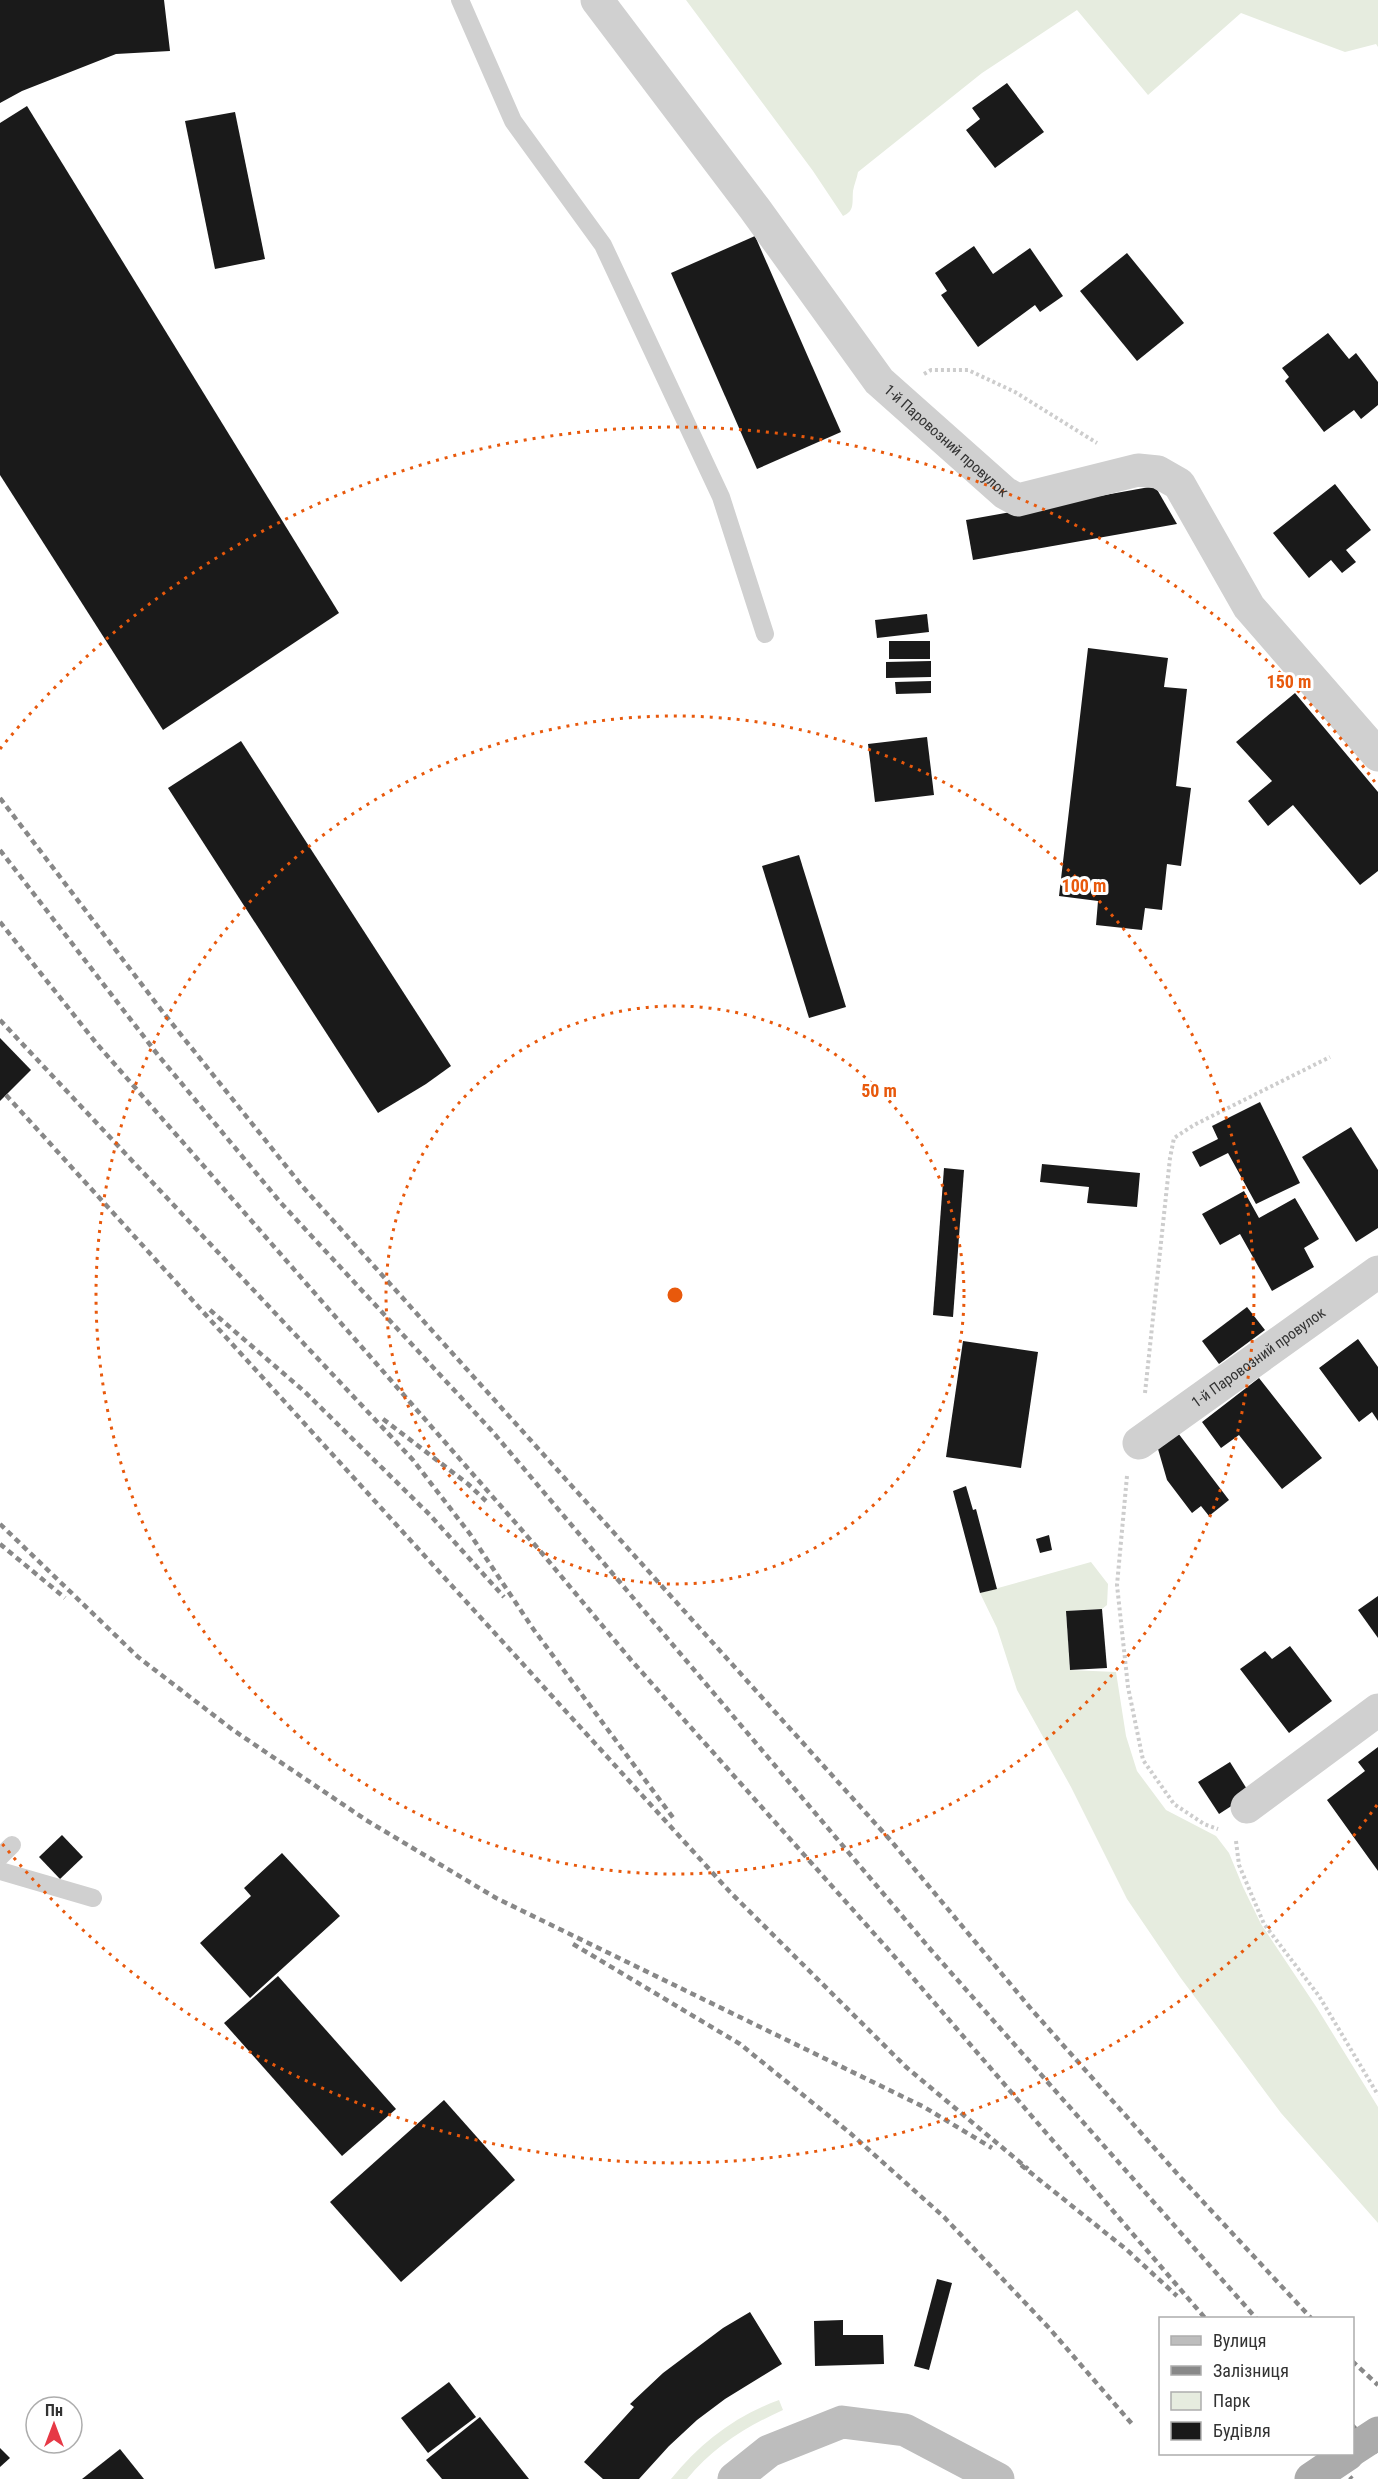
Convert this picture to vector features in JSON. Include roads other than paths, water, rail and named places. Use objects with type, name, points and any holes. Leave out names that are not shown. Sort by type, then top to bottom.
[{"type":"main road","points":[[734,2479],[769,2451],[842,2422],[905,2430],[998,2479]]},
{"type":"main road","points":[[1354,2449],[1378,2433]]},
{"type":"main road","points":[[1311,2479],[1347,2455]]},
{"type":"street","name":"1-й Паровозний провулок","points":[[597,0],[755,209],[879,381],[1005,493],[1018,500],[1138,470],[1158,472],[1179,484],[1249,607],[1378,755]]},
{"type":"street","name":"1-й Паровозний провулок","points":[[1139,1443],[1378,1272]]},
{"type":"street","points":[[1247,1808],[1378,1710]]},
{"type":"lane","points":[[460,0],[513,121],[603,245],[721,497],[765,634]]},
{"type":"lane","points":[[0,1871],[93,1898]]},
{"type":"railway","points":[[0,798],[162,1011],[302,1186],[892,1842],[1032,2010],[1181,2178],[1310,2317]]},
{"type":"railway","points":[[0,850],[158,1055],[281,1203],[492,1431],[931,1950],[1255,2317]]},
{"type":"railway","points":[[0,922],[97,1044],[541,1552],[631,1660],[902,1965],[1204,2317]]},
{"type":"railway","points":[[0,1020],[413,1460],[470,1534],[534,1630],[674,1819]]},
{"type":"railway","points":[[6,1095],[730,1892],[906,2067],[1028,2169]]},
{"type":"railway","points":[[210,1310],[305,1392],[430,1515],[504,1597]]},
{"type":"railway","points":[[383,1419],[468,1484],[486,1501]]},
{"type":"railway","points":[[0,1524],[138,1657],[233,1730],[366,1820],[496,1898],[924,2107],[992,2148]]},
{"type":"railway","points":[[0,1544],[65,1598]]},
{"type":"railway","points":[[573,1944],[740,2044],[850,2133],[944,2217],[1049,2328],[1132,2424]]},
{"type":"railway","points":[[1021,2165],[1127,2250],[1177,2296]]},
{"type":"railway","points":[[1354,2363],[1378,2385]]},
{"type":"railway","points":[[1354,2427],[1378,2453]]},
{"type":"railway","points":[[1329,2455],[1352,2479]]}]
